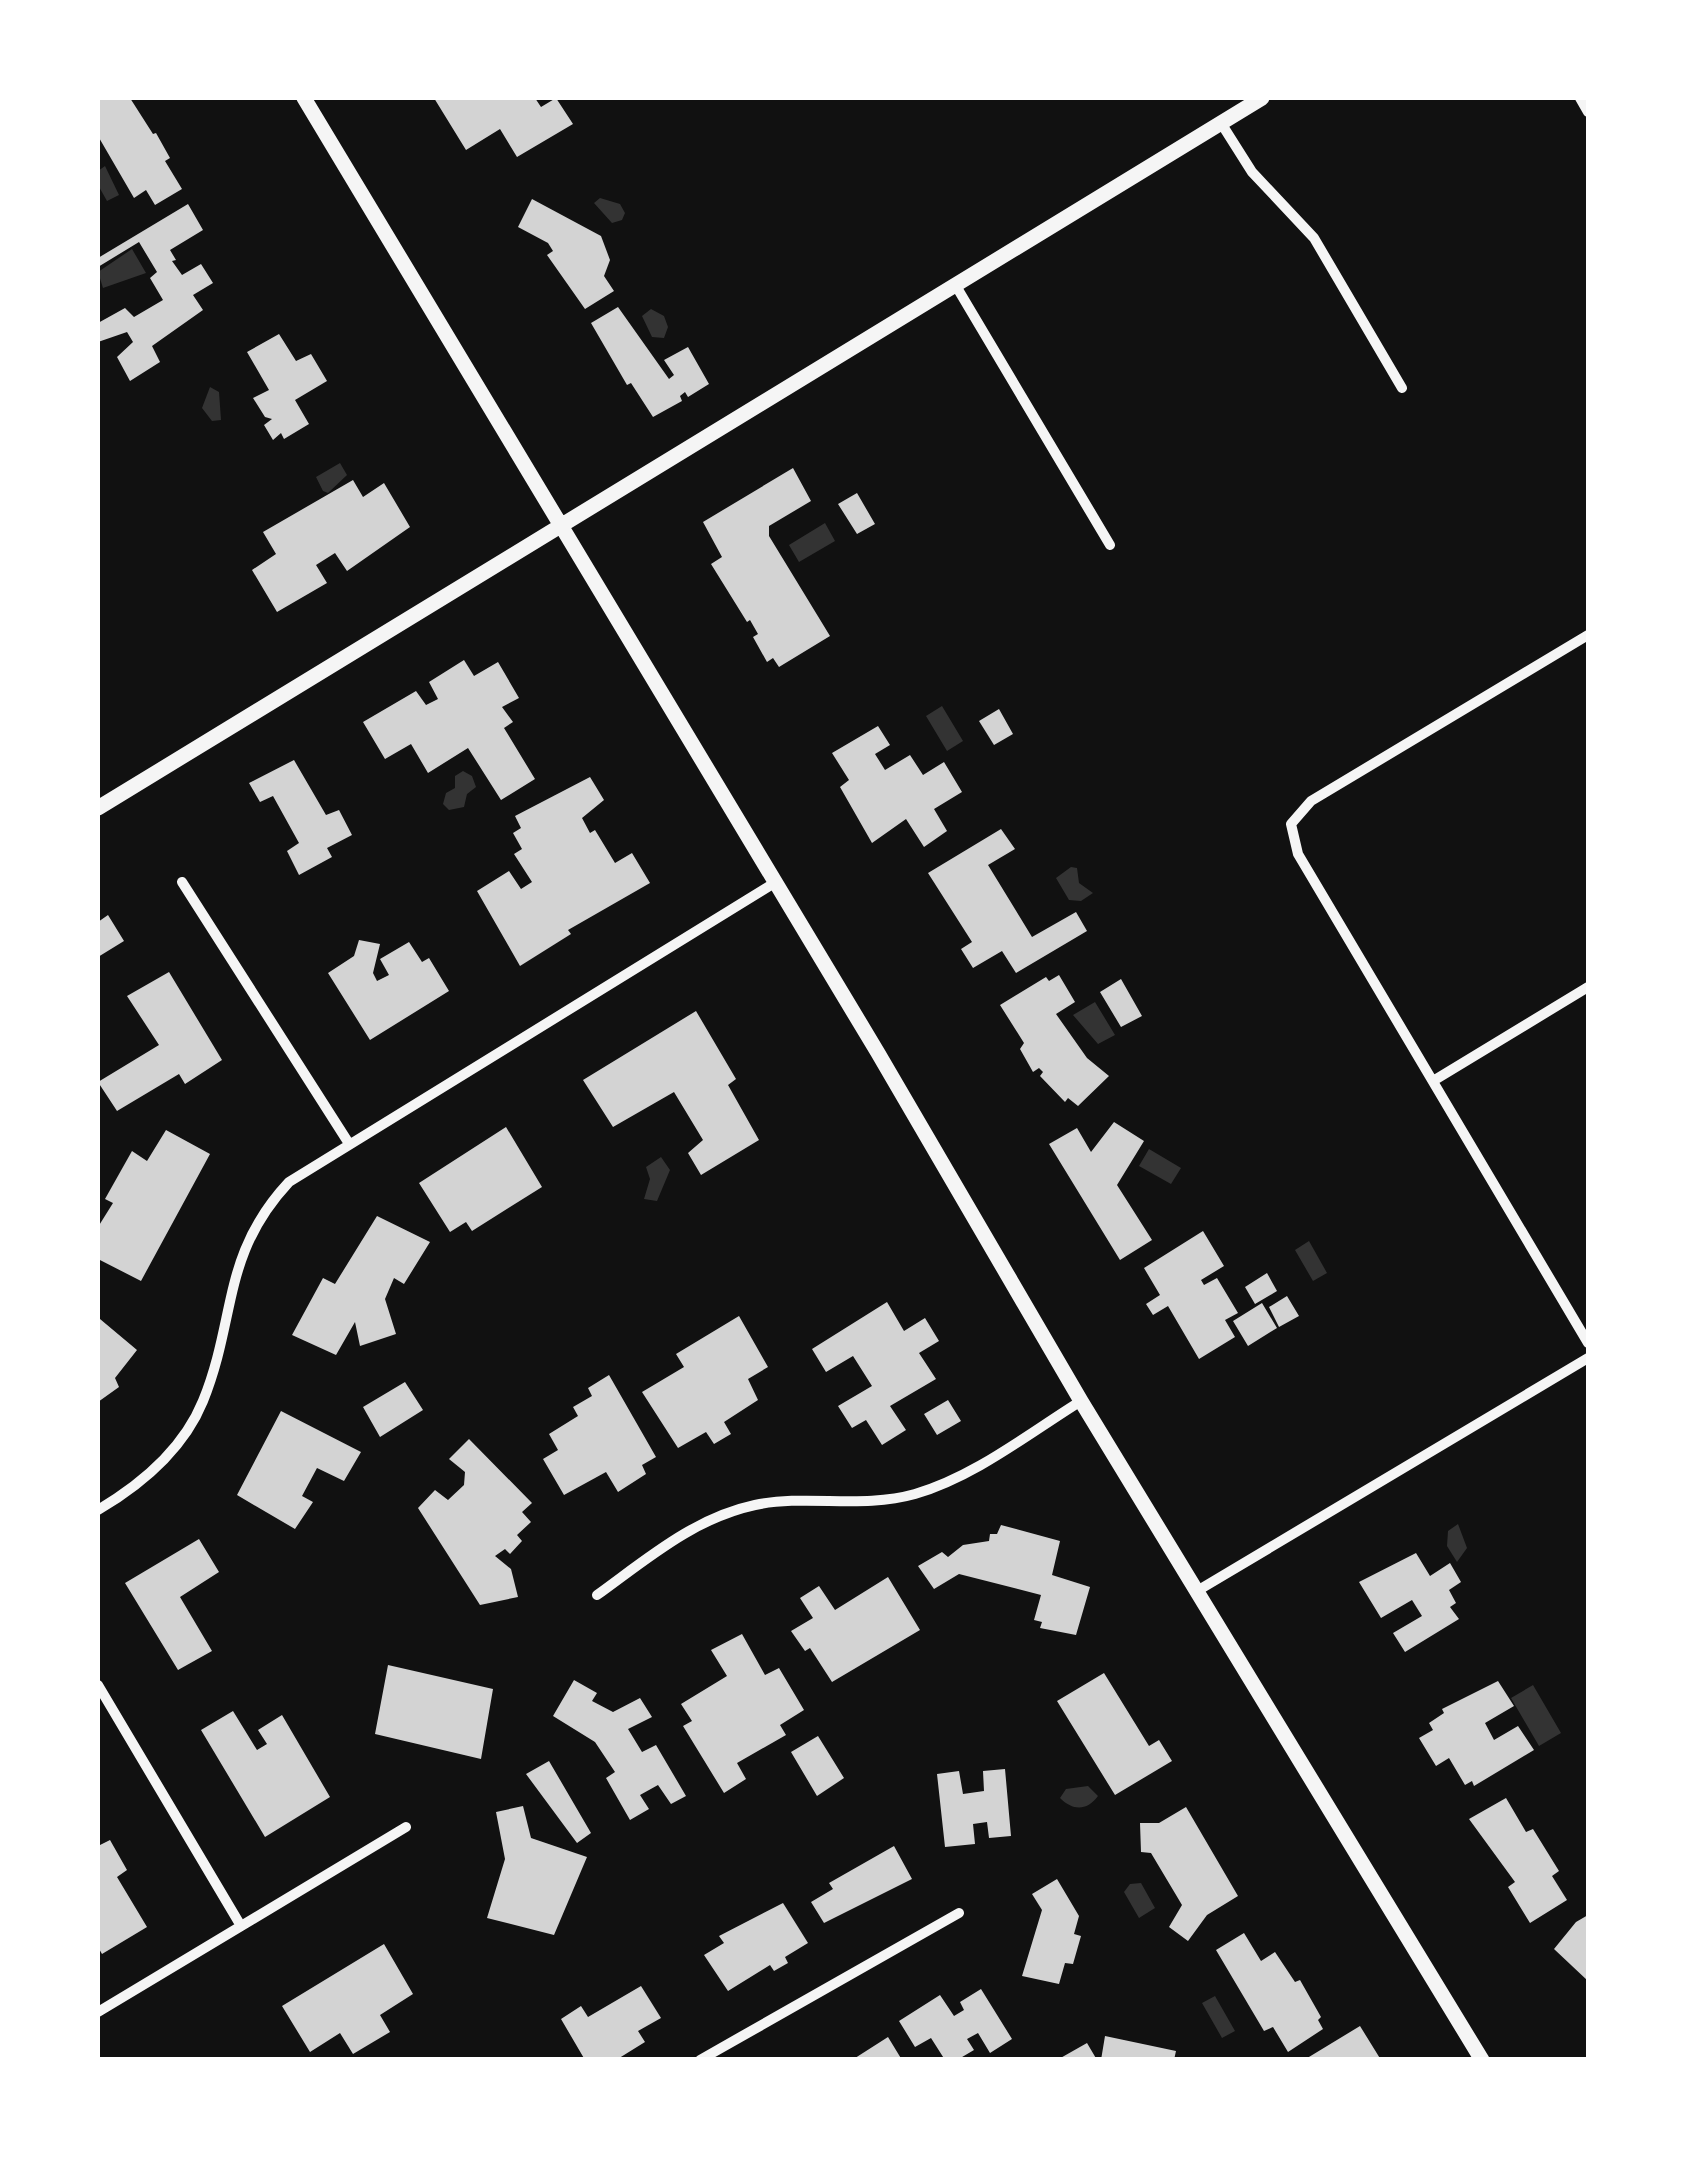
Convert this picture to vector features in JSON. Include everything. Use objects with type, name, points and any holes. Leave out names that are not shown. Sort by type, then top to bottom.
[{"type":"street","points":[[304,98],[776,882],[1080,1401],[1482,2060]]},
{"type":"street","points":[[98,808],[1262,98]]},
{"type":"street","points":[[1580,98],[1588,112]]},
{"type":"street","points":[[1220,123],[1252,172],[1314,238],[1402,388]]},
{"type":"street","points":[[956,286],[1110,545]]},
{"type":"street","points":[[1588,635],[1311,802],[1291,824],[1298,854],[1588,1342]]},
{"type":"street","points":[[182,882],[348,1142]]},
{"type":"street","points":[[98,1510],[158,1468],[202,1402],[236,1264],[267,1206],[290,1182],[348,1142],[776,882]]},
{"type":"street","points":[[1433,1081],[1588,986]]},
{"type":"street","points":[[1197,1591],[1588,1358]]},
{"type":"street","points":[[598,1595],[694,1526],[757,1504],[888,1501],[917,1494],[981,1463],[1080,1401]]},
{"type":"street","points":[[98,1686],[241,1926]]},
{"type":"street","points":[[98,2012],[406,1827]]},
{"type":"street","points":[[700,2060],[958,1912]]},
{"type":"street","points":[[718,2048],[725,2060]]},
{"type":"shaded area","points":[[105,166],[119,195],[107,201],[98,185],[98,171]]},
{"type":"shaded area","points":[[600,198],[620,204],[625,213],[622,220],[612,223],[594,203]]},
{"type":"shaded area","points":[[132,249],[146,273],[103,288],[98,272]]},
{"type":"shaded area","points":[[651,309],[664,316],[668,327],[664,338],[652,337],[642,316]]},
{"type":"shaded area","points":[[210,387],[219,392],[221,420],[212,421],[202,408]]},
{"type":"shaded area","points":[[340,463],[347,475],[328,493],[323,491],[316,477]]},
{"type":"shaded area","points":[[825,523],[835,541],[799,562],[789,545]]},
{"type":"shaded area","points":[[942,706],[963,741],[947,751],[926,716]]},
{"type":"shaded area","points":[[463,771],[472,776],[476,787],[467,794],[464,807],[449,810],[443,804],[446,793],[455,788],[455,776]]},
{"type":"shaded area","points":[[1071,867],[1077,868],[1079,883],[1093,893],[1081,901],[1069,900],[1056,878]]},
{"type":"shaded area","points":[[1095,1002],[1115,1035],[1098,1044],[1073,1015]]},
{"type":"shaded area","points":[[1149,1149],[1181,1168],[1171,1184],[1139,1166]]},
{"type":"shaded area","points":[[661,1157],[670,1170],[657,1201],[644,1199],[650,1179],[646,1167]]},
{"type":"shaded area","points":[[1309,1241],[1327,1273],[1313,1281],[1295,1250]]},
{"type":"shaded area","points":[[1458,1524],[1467,1548],[1457,1562],[1447,1546],[1448,1531]]},
{"type":"shaded area","points":[[1533,1685],[1561,1733],[1539,1746],[1511,1698]]},
{"type":"shaded area","points":[[1088,1786],[1098,1796],[1085,1807],[1075,1807],[1060,1798],[1066,1789]]},
{"type":"shaded area","points":[[1141,1883],[1155,1908],[1139,1918],[1124,1892],[1130,1884]]},
{"type":"shaded area","points":[[1215,1996],[1235,2031],[1222,2038],[1202,2003]]},
{"type":"building","points":[[98,98],[130,98],[153,134],[156,133],[170,158],[165,161],[182,189],[155,205],[146,190],[134,198],[98,136]]},
{"type":"building","points":[[434,98],[535,98],[541,107],[556,98],[573,124],[517,157],[500,129],[466,150]]},
{"type":"building","points":[[532,199],[601,236],[610,260],[604,276],[614,291],[585,309],[547,255],[553,251],[548,243],[518,227]]},
{"type":"building","points":[[188,204],[203,230],[170,250],[176,260],[172,261],[182,275],[201,264],[213,283],[193,295],[203,310],[152,346],[160,362],[130,381],[117,357],[133,342],[127,332],[98,342],[98,323],[125,308],[134,317],[163,300],[150,278],[157,272],[139,242],[98,267],[98,258]]},
{"type":"building","points":[[618,307],[669,379],[674,375],[664,360],[688,347],[709,384],[688,397],[685,392],[680,396],[682,401],[653,417],[631,383],[627,385],[591,323]]},
{"type":"building","points":[[279,334],[296,361],[311,354],[327,381],[295,400],[309,424],[284,439],[281,433],[273,440],[264,425],[272,419],[265,417],[253,398],[269,390],[247,352]]},
{"type":"building","points":[[793,468],[811,501],[769,526],[769,536],[830,636],[779,667],[773,658],[767,662],[753,637],[758,634],[750,620],[747,622],[711,564],[722,557],[703,522]]},
{"type":"building","points":[[353,480],[363,497],[384,483],[410,527],[347,571],[335,553],[316,565],[327,583],[277,612],[252,570],[276,554],[263,532]]},
{"type":"building","points":[[857,493],[875,524],[857,534],[838,504]]},
{"type":"building","points":[[464,660],[474,676],[498,662],[519,698],[502,707],[513,722],[504,728],[535,779],[501,800],[468,748],[428,773],[411,744],[385,759],[363,722],[416,691],[426,705],[438,699],[429,682]]},
{"type":"building","points":[[999,709],[1013,734],[994,745],[979,721]]},
{"type":"building","points":[[878,726],[890,745],[875,754],[885,770],[910,755],[923,775],[944,762],[962,792],[934,809],[947,831],[924,847],[906,819],[872,843],[840,787],[849,780],[832,753]]},
{"type":"building","points":[[294,760],[326,815],[339,810],[352,835],[327,848],[332,857],[299,875],[287,851],[299,843],[273,796],[260,802],[249,783]]},
{"type":"building","points":[[590,777],[604,800],[582,818],[590,833],[595,830],[615,863],[632,853],[650,883],[568,930],[571,934],[520,966],[477,891],[509,871],[521,889],[532,882],[514,854],[522,849],[513,833],[521,828],[515,816]]},
{"type":"building","points":[[1001,829],[1015,849],[988,865],[1032,937],[1076,912],[1087,931],[1016,973],[1002,951],[973,968],[961,949],[972,942],[928,873]]},
{"type":"building","points":[[108,915],[124,941],[98,957],[98,922]]},
{"type":"building","points":[[359,940],[380,944],[373,973],[377,981],[389,975],[380,959],[409,942],[422,962],[429,958],[449,991],[370,1040],[328,973],[354,956]]},
{"type":"building","points":[[169,972],[222,1060],[185,1084],[179,1074],[117,1111],[98,1082],[159,1045],[127,996]]},
{"type":"building","points":[[1059,975],[1075,1002],[1056,1014],[1087,1058],[1109,1076],[1078,1106],[1068,1098],[1065,1102],[1040,1076],[1043,1072],[1039,1068],[1033,1072],[1020,1049],[1024,1043],[1000,1005],[1046,977],[1049,981]]},
{"type":"building","points":[[1121,979],[1142,1016],[1121,1027],[1100,992]]},
{"type":"building","points":[[696,1011],[736,1079],[728,1085],[759,1140],[701,1175],[688,1153],[703,1140],[674,1092],[613,1127],[583,1080]]},
{"type":"building","points":[[1114,1122],[1144,1141],[1117,1185],[1152,1240],[1120,1260],[1049,1144],[1077,1128],[1091,1152]]},
{"type":"building","points":[[506,1127],[542,1187],[472,1231],[466,1222],[450,1232],[419,1183]]},
{"type":"building","points":[[166,1130],[210,1154],[141,1281],[98,1259],[98,1227],[113,1203],[105,1199],[132,1151],[147,1161]]},
{"type":"building","points":[[377,1216],[430,1242],[404,1284],[394,1278],[385,1299],[396,1334],[360,1346],[355,1322],[336,1355],[292,1335],[323,1278],[335,1284]]},
{"type":"building","points":[[1203,1231],[1224,1266],[1201,1280],[1204,1285],[1217,1278],[1238,1313],[1225,1320],[1235,1337],[1199,1359],[1168,1306],[1153,1315],[1146,1304],[1160,1295],[1144,1268]]},
{"type":"building","points":[[1267,1273],[1277,1291],[1255,1304],[1245,1287]]},
{"type":"building","points":[[1287,1296],[1299,1316],[1279,1327],[1269,1307]]},
{"type":"building","points":[[887,1302],[904,1331],[925,1318],[939,1341],[919,1353],[936,1379],[890,1406],[906,1430],[882,1445],[866,1420],[852,1428],[838,1406],[872,1386],[853,1356],[826,1372],[812,1349]]},
{"type":"building","points":[[1262,1303],[1277,1328],[1248,1346],[1233,1321]]},
{"type":"building","points":[[739,1316],[768,1367],[748,1379],[758,1400],[724,1422],[731,1434],[714,1444],[706,1432],[678,1448],[642,1392],[684,1367],[676,1354]]},
{"type":"building","points":[[100,1319],[137,1350],[115,1378],[119,1387],[98,1402]]},
{"type":"building","points":[[609,1375],[656,1457],[642,1465],[646,1474],[618,1492],[606,1472],[564,1495],[543,1459],[558,1450],[549,1434],[578,1416],[573,1407],[592,1396],[588,1388]]},
{"type":"building","points":[[405,1382],[423,1410],[380,1437],[363,1407]]},
{"type":"building","points":[[948,1400],[961,1421],[937,1435],[924,1414]]},
{"type":"building","points":[[281,1411],[361,1452],[344,1481],[317,1468],[302,1496],[313,1502],[295,1529],[237,1495]]},
{"type":"building","points":[[469,1439],[532,1503],[522,1512],[531,1522],[517,1535],[522,1541],[510,1554],[505,1549],[495,1556],[511,1569],[518,1597],[480,1605],[418,1508],[435,1490],[448,1500],[464,1485],[465,1472],[449,1459]]},
{"type":"building","points":[[1001,1525],[1060,1541],[1052,1575],[1090,1587],[1076,1635],[1040,1628],[1042,1622],[1034,1620],[1041,1595],[959,1574],[934,1589],[918,1566],[942,1552],[948,1557],[963,1545],[989,1541],[990,1534],[997,1534]]},
{"type":"building","points":[[199,1539],[219,1572],[180,1597],[212,1651],[178,1670],[125,1583]]},
{"type":"building","points":[[1416,1553],[1430,1576],[1450,1563],[1461,1582],[1449,1590],[1456,1603],[1450,1607],[1459,1619],[1405,1652],[1393,1633],[1422,1616],[1412,1600],[1381,1618],[1359,1582]]},
{"type":"building","points":[[888,1577],[920,1630],[832,1682],[810,1648],[805,1651],[791,1631],[813,1618],[800,1598],[819,1586],[835,1610]]},
{"type":"building","points":[[742,1634],[765,1675],[779,1668],[804,1710],[780,1725],[786,1735],[737,1763],[746,1779],[724,1793],[683,1726],[692,1721],[681,1704],[727,1676],[711,1650]]},
{"type":"building","points":[[388,1665],[493,1689],[481,1759],[375,1734]]},
{"type":"building","points":[[1104,1673],[1149,1746],[1159,1740],[1172,1761],[1115,1795],[1057,1701]]},
{"type":"building","points":[[574,1680],[597,1693],[592,1701],[613,1712],[640,1698],[652,1717],[628,1729],[642,1752],[656,1745],[686,1796],[671,1804],[658,1785],[640,1795],[649,1809],[630,1820],[606,1778],[615,1772],[595,1742],[553,1716]]},
{"type":"building","points":[[1498,1681],[1514,1706],[1485,1723],[1494,1740],[1518,1726],[1534,1750],[1474,1786],[1472,1781],[1465,1785],[1449,1758],[1436,1766],[1419,1738],[1433,1730],[1429,1723],[1444,1713],[1442,1709]]},
{"type":"building","points":[[233,1711],[257,1750],[267,1744],[258,1730],[282,1715],[330,1797],[265,1837],[201,1730]]},
{"type":"building","points":[[818,1736],[844,1778],[817,1796],[791,1752]]},
{"type":"building","points":[[549,1761],[591,1833],[577,1843],[526,1774]]},
{"type":"building","points":[[1005,1769],[1011,1836],[989,1838],[987,1822],[973,1824],[975,1844],[945,1847],[937,1774],[959,1771],[963,1794],[984,1791],[983,1771]]},
{"type":"building","points":[[1506,1798],[1526,1832],[1533,1829],[1559,1871],[1552,1876],[1567,1900],[1530,1923],[1508,1887],[1515,1882],[1469,1819]]},
{"type":"building","points":[[523,1806],[531,1838],[587,1857],[554,1935],[487,1918],[505,1859],[496,1812]]},
{"type":"building","points":[[1186,1807],[1238,1896],[1207,1915],[1188,1941],[1169,1927],[1182,1905],[1151,1853],[1141,1852],[1140,1823],[1159,1823]]},
{"type":"building","points":[[110,1840],[127,1870],[117,1877],[147,1927],[102,1954],[98,1947],[98,1846]]},
{"type":"building","points":[[894,1846],[912,1879],[824,1923],[811,1902],[833,1889],[829,1883]]},
{"type":"building","points":[[1057,1879],[1079,1916],[1074,1934],[1081,1936],[1073,1964],[1065,1963],[1059,1984],[1022,1976],[1042,1910],[1032,1894]]},
{"type":"building","points":[[783,1903],[808,1943],[785,1957],[788,1963],[774,1971],[770,1965],[728,1991],[704,1955],[724,1943],[719,1936]]},
{"type":"building","points":[[1588,1915],[1588,1981],[1554,1949],[1576,1922]]},
{"type":"building","points":[[1244,1933],[1261,1961],[1275,1952],[1295,1982],[1300,1980],[1321,2017],[1318,2020],[1323,2029],[1288,2052],[1273,2027],[1264,2031],[1216,1950]]},
{"type":"building","points":[[384,1944],[413,1994],[380,2015],[390,2032],[353,2054],[340,2033],[310,2052],[282,2006]]},
{"type":"building","points":[[641,1986],[661,2018],[638,2031],[645,2042],[616,2060],[585,2060],[561,2019],[581,2006],[588,2017]]},
{"type":"building","points":[[981,1989],[1012,2039],[990,2053],[978,2033],[967,2039],[974,2050],[957,2060],[945,2060],[931,2038],[915,2047],[899,2021],[940,1995],[954,2016],[964,2010],[960,2002]]},
{"type":"building","points":[[1360,2026],[1381,2060],[1304,2060]]},
{"type":"building","points":[[1105,2036],[1176,2051],[1174,2060],[1101,2060]]},
{"type":"building","points":[[888,2037],[902,2060],[852,2060]]},
{"type":"building","points":[[1087,2043],[1097,2060],[1057,2060]]}]
